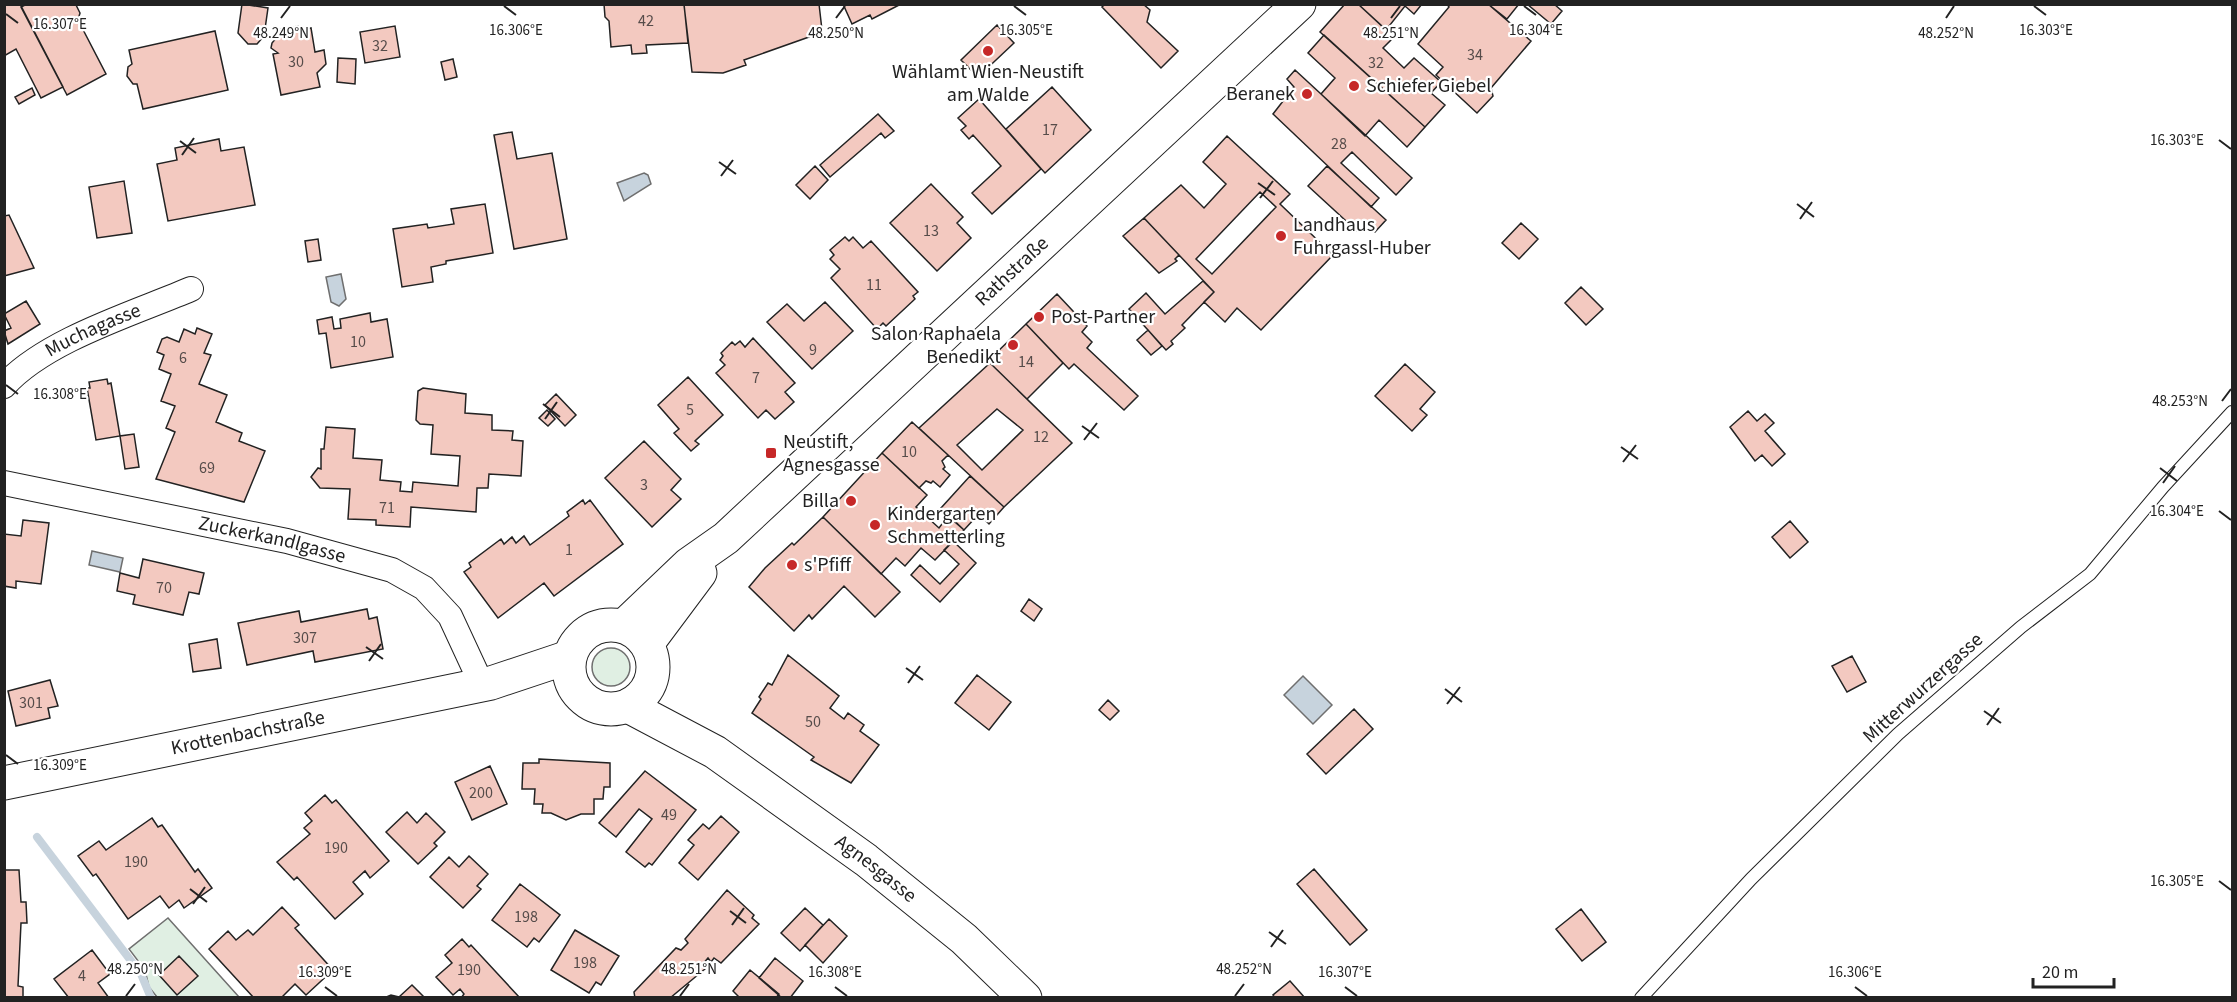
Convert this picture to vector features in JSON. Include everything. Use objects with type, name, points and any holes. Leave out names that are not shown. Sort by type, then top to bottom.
[{"type":"main road","name":"Rathstraße","points":[[636,635],[682,570],[726,538],[1299,4]]},
{"type":"main road","points":[[607,624],[636,635],[653,661],[652,679],[643,695],[628,706],[613,710],[597,708],[583,700],[571,672],[577,641],[591,630],[607,624]]},
{"type":"main road","name":"Krottenbachstraße","points":[[4,783],[486,684],[571,672]]},
{"type":"main road","name":"Agnesgasse","points":[[652,679],[675,710],[715,752]]},
{"type":"main road","name":"Agnesgasse","points":[[628,706],[715,752],[866,860],[964,939],[1025,998]]},
{"type":"street","name":"Muchagasse","points":[[4,386],[13,376],[67,341],[191,289]]},
{"type":"street","name":"Zuckerkandlgasse","points":[[4,483],[287,542],[392,570],[424,588],[450,616],[486,684]]},
{"type":"lane","name":"Mitterwurzergasse","points":[[1641,998],[1751,879],[1898,734],[2021,627],[2090,574],[2163,487],[2232,412]]},
{"type":"green space","points":[[611,648],[624,654],[630,667],[624,680],[611,686],[598,680],[592,667],[598,654]]},
{"type":"green space","points":[[168,918],[239,997],[157,997],[149,987],[145,970],[129,949]]},
{"type":"shaded area","points":[[644,173],[648,175],[651,184],[624,201],[617,183]]},
{"type":"shaded area","points":[[341,274],[346,299],[339,306],[331,302],[326,277]]},
{"type":"shaded area","points":[[92,551],[123,558],[120,572],[89,565]]},
{"type":"shaded area","points":[[1303,676],[1332,705],[1313,724],[1284,695]]},
{"type":"building","points":[[4,4],[20,4],[63,87],[41,98],[16,49],[4,56]]},
{"type":"building","points":[[27,4],[76,5],[80,13],[78,20],[106,74],[67,95],[21,7]]},
{"type":"building","points":[[242,4],[268,8],[264,36],[257,44],[248,44],[238,33]]},
{"type":"building","points":[[604,4],[684,4],[688,43],[646,45],[647,53],[632,54],[631,45],[611,47],[609,21],[605,17]]},
{"type":"building","points":[[819,4],[822,30],[809,37],[744,60],[746,65],[723,73],[692,72],[684,5]]},
{"type":"building","points":[[843,4],[901,4],[872,19],[870,15],[852,24]]},
{"type":"building","points":[[1105,4],[1143,4],[1150,10],[1147,22],[1178,51],[1161,68],[1102,7]]},
{"type":"building","points":[[1345,4],[1358,4],[1394,37],[1383,48],[1404,68],[1414,58],[1441,82],[1431,93],[1445,105],[1425,127],[1320,32]]},
{"type":"building","points":[[1358,4],[1422,4],[1414,14],[1405,6],[1386,30]]},
{"type":"building","points":[[1447,4],[1488,4],[1531,41],[1491,88],[1493,96],[1477,113],[1436,75],[1443,67],[1418,44],[1449,7]]},
{"type":"building","points":[[1488,4],[1519,4],[1507,19]]},
{"type":"building","points":[[1527,4],[1554,4],[1562,11],[1551,24]]},
{"type":"building","name":"Wählamt Wien-Neustift am Walde","points":[[997,25],[1014,43],[978,77],[961,60]]},
{"type":"building","points":[[298,26],[299,31],[311,28],[315,52],[324,50],[326,64],[317,73],[320,87],[281,95],[273,54],[278,53],[271,48],[272,43],[277,37],[276,30]]},
{"type":"building","points":[[395,26],[400,57],[365,63],[360,32]]},
{"type":"building","points":[[215,31],[228,90],[143,109],[137,84],[133,84],[127,76],[128,67],[132,64],[129,50]]},
{"type":"building","name":"Schiefer Giebel","points":[[1324,35],[1425,127],[1407,147],[1379,120],[1365,136],[1321,94],[1335,78],[1308,53]]},
{"type":"building","points":[[338,58],[356,59],[355,84],[337,82]]},
{"type":"building","points":[[453,59],[457,77],[445,80],[441,62]]},
{"type":"building","points":[[1295,70],[1412,178],[1396,195],[1352,152],[1341,163],[1379,198],[1371,207],[1273,114],[1294,87],[1287,79]]},
{"type":"building","points":[[1052,87],[1091,130],[1045,173],[1006,129]]},
{"type":"building","points":[[32,88],[35,95],[19,104],[15,97]]},
{"type":"building","points":[[979,99],[1041,169],[992,214],[972,193],[1001,166],[973,135],[969,139],[961,130],[966,126],[958,118]]},
{"type":"building","points":[[878,114],[894,131],[885,138],[881,133],[830,177],[820,165]]},
{"type":"building","points":[[512,132],[517,159],[552,153],[567,239],[514,249],[494,135]]},
{"type":"building","name":"Landhaus Fuhrgassl-Huber","points":[[1227,136],[1290,194],[1280,204],[1333,255],[1261,330],[1237,308],[1225,322],[1204,302],[1214,292],[1144,218],[1181,185],[1204,208],[1226,184],[1203,162]],"holes":[[[1260,192],[1276,207],[1212,274],[1196,259]]]},
{"type":"building","points":[[219,139],[221,151],[244,147],[255,205],[168,221],[157,164],[177,160],[175,148]]},
{"type":"building","points":[[815,166],[828,180],[810,199],[796,185]]},
{"type":"building","points":[[1327,166],[1386,220],[1375,232],[1365,223],[1357,231],[1308,186]]},
{"type":"building","points":[[124,181],[132,233],[97,238],[89,187]]},
{"type":"building","points":[[931,184],[963,217],[957,223],[971,238],[937,271],[890,223]]},
{"type":"building","points":[[485,204],[493,253],[446,261],[446,264],[431,267],[433,282],[402,287],[393,229],[427,224],[428,228],[454,224],[451,209]]},
{"type":"building","points":[[9,215],[34,268],[4,276],[4,216]]},
{"type":"building","points":[[1144,218],[1179,255],[1175,259],[1177,261],[1159,273],[1123,236]]},
{"type":"building","points":[[1521,223],[1538,239],[1519,259],[1502,243]]},
{"type":"building","points":[[845,237],[849,241],[853,237],[863,248],[871,241],[918,292],[913,296],[915,299],[886,326],[883,323],[877,329],[831,278],[840,269],[830,259],[834,255],[830,250]]},
{"type":"building","points":[[318,239],[321,260],[308,262],[305,241]]},
{"type":"building","points":[[1203,281],[1214,292],[1182,325],[1185,328],[1171,341],[1173,344],[1166,350],[1129,309],[1146,293],[1165,314]]},
{"type":"building","points":[[1581,287],[1603,309],[1586,325],[1565,303]]},
{"type":"building","points":[[1057,294],[1087,326],[1082,332],[1092,342],[1087,348],[1138,396],[1124,410],[1074,364],[1069,369],[1026,324]]},
{"type":"building","points":[[26,301],[40,324],[8,344],[4,331],[11,328],[4,314]]},
{"type":"building","points":[[825,302],[853,331],[812,369],[767,322],[787,304],[804,321]]},
{"type":"building","points":[[370,313],[371,322],[387,319],[393,357],[331,368],[326,333],[319,334],[317,320],[332,317],[334,329],[341,328],[340,319]]},
{"type":"building","points":[[1026,324],[1063,363],[1027,399],[988,361]]},
{"type":"building","points":[[197,328],[212,334],[204,353],[211,355],[199,384],[227,395],[216,422],[242,433],[239,441],[265,451],[244,502],[156,479],[175,432],[166,428],[175,406],[161,401],[171,374],[159,369],[164,355],[157,352],[162,339],[167,337],[179,342],[184,329],[195,334]]},
{"type":"building","points":[[1148,330],[1162,346],[1151,355],[1137,340]]},
{"type":"building","points":[[753,338],[795,383],[785,392],[794,402],[775,419],[766,410],[758,418],[716,373],[725,365],[720,360],[723,356],[721,353],[732,342],[735,345],[740,341],[745,347]]},
{"type":"building","points":[[990,363],[1072,443],[1004,507],[919,428]],"holes":[[[997,409],[1023,430],[982,470],[957,445]]]},
{"type":"building","points":[[1405,364],[1435,392],[1420,409],[1427,415],[1412,431],[1375,396]]},
{"type":"building","points":[[688,377],[723,415],[695,441],[699,444],[691,451],[674,433],[679,429],[658,405]]},
{"type":"building","points":[[107,379],[108,384],[111,383],[120,436],[96,440],[87,388],[90,388],[89,382]]},
{"type":"building","points":[[423,388],[466,394],[465,413],[492,415],[492,430],[513,431],[512,440],[523,441],[521,476],[489,474],[488,488],[477,488],[476,512],[411,507],[410,527],[376,525],[376,520],[348,519],[350,489],[320,488],[311,477],[318,468],[321,469],[321,449],[324,449],[326,427],[355,429],[353,458],[382,460],[380,480],[401,482],[400,491],[412,492],[413,482],[458,486],[460,456],[431,454],[433,425],[420,424],[416,420],[418,391]]},
{"type":"building","points":[[556,394],[576,415],[565,426],[545,405]]},
{"type":"building","points":[[547,410],[555,419],[548,426],[539,418]]},
{"type":"building","points":[[1748,411],[1757,421],[1765,414],[1774,423],[1765,431],[1785,454],[1772,466],[1762,455],[1755,461],[1730,427]]},
{"type":"building","points":[[912,422],[948,455],[942,461],[945,467],[943,469],[950,475],[940,487],[933,481],[931,483],[926,481],[919,488],[882,453]]},
{"type":"building","points":[[134,434],[139,467],[125,469],[120,436]]},
{"type":"building","points":[[644,441],[681,479],[671,490],[681,499],[652,527],[605,478]]},
{"type":"building","points":[[882,453],[927,495],[916,507],[939,528],[948,516],[964,530],[935,560],[921,548],[905,566],[896,558],[881,574],[823,517]]},
{"type":"building","points":[[970,476],[1004,507],[989,524],[981,516],[976,517],[964,530],[941,508]]},
{"type":"building","points":[[583,500],[585,504],[590,500],[623,544],[554,596],[544,583],[498,618],[464,572],[471,567],[469,563],[501,539],[504,544],[512,537],[516,543],[524,536],[530,545],[569,516],[567,512]]},
{"type":"building","points":[[823,517],[900,592],[875,617],[844,586],[812,619],[809,615],[794,631],[749,587],[765,568],[792,543],[794,545]]},
{"type":"building","points":[[23,520],[49,523],[41,584],[16,581],[16,588],[4,586],[4,534],[21,536]]},
{"type":"building","points":[[1790,521],[1808,542],[1790,558],[1772,537]]},
{"type":"building","points":[[953,541],[976,563],[940,602],[911,575],[920,565],[940,584],[959,564],[944,550]]},
{"type":"building","points":[[143,559],[204,573],[199,594],[189,592],[183,615],[133,604],[135,595],[117,591],[120,573],[139,578]]},
{"type":"building","points":[[1029,599],[1042,609],[1034,621],[1021,611]]},
{"type":"building","points":[[367,609],[369,619],[377,617],[383,649],[315,662],[313,651],[247,665],[238,623],[299,611],[301,622]]},
{"type":"building","points":[[217,639],[221,668],[193,672],[189,644]]},
{"type":"building","points":[[788,655],[839,696],[830,708],[844,719],[848,713],[864,725],[860,731],[879,745],[851,783],[811,760],[814,757],[752,713],[761,699],[759,697],[768,683],[772,685]]},
{"type":"building","points":[[1852,656],[1866,682],[1847,692],[1832,666]]},
{"type":"building","points":[[977,675],[1011,702],[989,730],[955,703]]},
{"type":"building","points":[[50,680],[58,706],[48,708],[50,718],[16,726],[8,691]]},
{"type":"building","points":[[1108,700],[1119,711],[1110,720],[1099,710]]},
{"type":"building","points":[[1354,709],[1373,729],[1326,774],[1307,754]]},
{"type":"building","points":[[539,759],[610,763],[610,787],[604,787],[603,799],[594,799],[594,814],[581,814],[566,820],[551,813],[542,813],[543,804],[534,804],[535,789],[522,789],[523,763],[539,763]]},
{"type":"building","points":[[490,766],[507,804],[472,820],[455,782]]},
{"type":"building","points":[[645,771],[696,810],[652,865],[649,863],[645,867],[626,852],[652,819],[639,809],[616,837],[599,823]]},
{"type":"building","points":[[325,795],[332,803],[336,800],[389,861],[370,878],[365,871],[353,882],[363,894],[335,919],[297,877],[294,880],[277,862],[310,834],[304,828],[312,821],[305,813]]},
{"type":"building","points":[[407,812],[417,823],[426,813],[445,832],[434,843],[437,846],[418,864],[386,832]]},
{"type":"building","points":[[721,816],[739,832],[698,880],[679,863],[694,845],[688,840],[703,824],[709,829]]},
{"type":"building","points":[[152,818],[158,827],[162,825],[195,872],[198,869],[212,888],[184,908],[179,900],[169,908],[160,896],[128,919],[96,874],[93,876],[78,856],[99,841],[106,850]]},
{"type":"building","points":[[469,856],[488,874],[477,886],[481,889],[463,908],[430,877],[449,857],[459,867]]},
{"type":"building","points":[[1314,869],[1367,930],[1350,945],[1297,884]]},
{"type":"building","points":[[4,870],[19,870],[21,902],[26,902],[27,923],[21,923],[18,986],[23,987],[23,998],[4,998]]},
{"type":"building","points":[[520,884],[560,915],[539,942],[534,938],[527,947],[492,920]]},
{"type":"building","points":[[727,890],[754,915],[752,918],[759,924],[721,963],[714,958],[711,962],[708,958],[702,965],[705,969],[670,998],[635,998],[634,992],[676,948],[681,950],[688,943],[685,939]]},
{"type":"building","points":[[282,907],[299,925],[295,928],[333,970],[306,995],[295,984],[281,998],[254,998],[209,949],[228,931],[236,940],[248,930],[253,935]]},
{"type":"building","points":[[805,908],[823,925],[800,951],[781,933]]},
{"type":"building","points":[[1581,909],[1606,942],[1582,961],[1556,929]]},
{"type":"building","points":[[829,919],[847,936],[823,963],[805,945]]},
{"type":"building","points":[[575,930],[619,956],[601,985],[596,982],[589,993],[551,970]]},
{"type":"building","points":[[462,939],[469,947],[471,945],[520,998],[461,998],[464,994],[460,989],[453,995],[436,977],[452,963],[445,955]]},
{"type":"building","points":[[92,950],[110,974],[98,983],[109,998],[69,998],[54,979]]},
{"type":"building","points":[[179,956],[198,976],[177,995],[159,975]]},
{"type":"building","points":[[775,958],[803,981],[790,998],[782,998],[759,978]]},
{"type":"building","points":[[750,970],[779,994],[776,998],[740,998],[733,991]]},
{"type":"building","points":[[1290,981],[1305,998],[1275,998],[1273,995]]},
{"type":"building","points":[[412,985],[425,998],[384,998],[391,995],[399,997]]},
{"type":"waterway","points":[[37,837],[141,974],[151,998]]},
{"type":"place","name":"Wählamt Wien-Neustift am Walde","points":[[988,51]]},
{"type":"place","name":"Schiefer Giebel","points":[[1354,86]]},
{"type":"place","name":"Beranek","points":[[1307,94]]},
{"type":"place","name":"Landhaus Fuhrgassl-Huber","points":[[1281,236]]},
{"type":"place","name":"Post-Partner","points":[[1039,317]]},
{"type":"place","name":"Salon Raphaela Benedikt","points":[[1013,345]]},
{"type":"place","name":"Neustift, Agnesgasse","points":[[771,453]]},
{"type":"place","name":"Billa","points":[[851,501]]},
{"type":"place","name":"Kindergarten Schmetterling","points":[[875,525]]},
{"type":"place","name":"s'Pfiff","points":[[792,565]]}]
